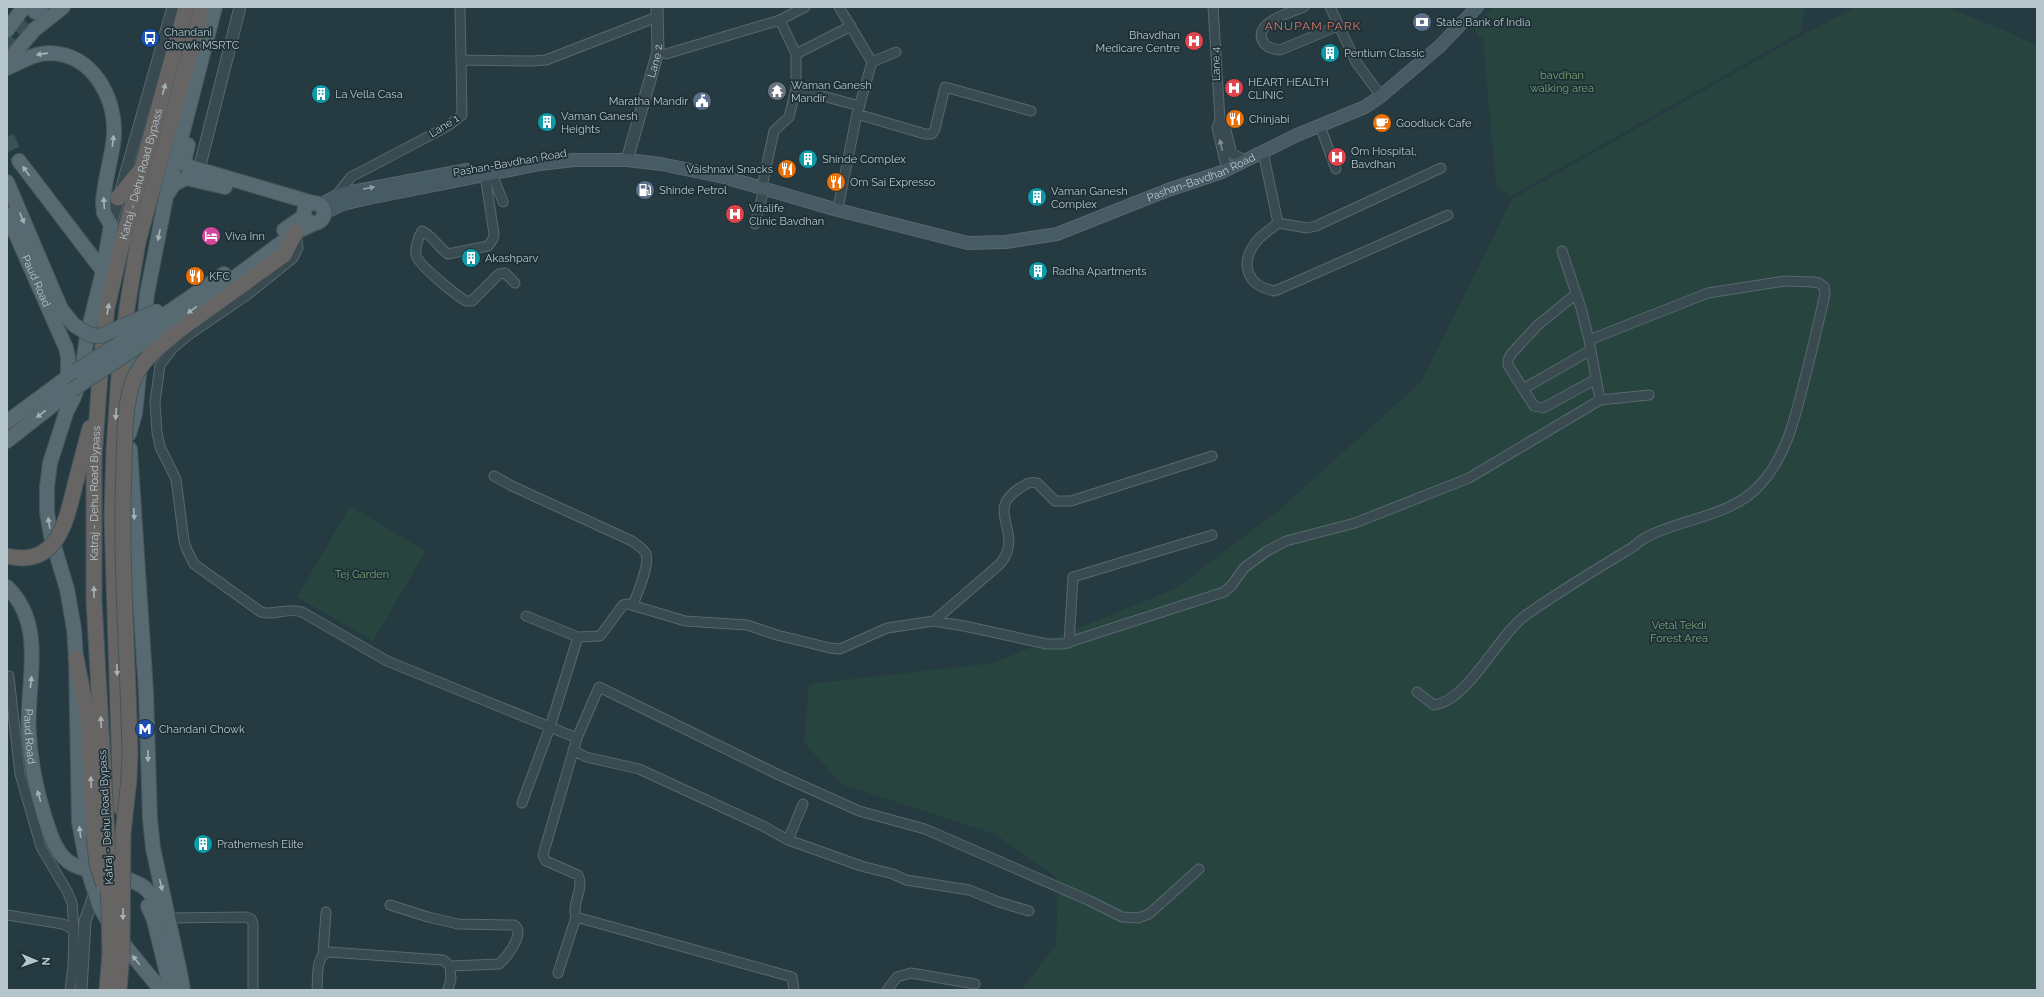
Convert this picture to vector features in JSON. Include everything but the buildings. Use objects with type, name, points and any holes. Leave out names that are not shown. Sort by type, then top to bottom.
[{"type":"highway","name":"Katraj - Dehu Road Bypass","points":[[119,990],[116,953],[100,835],[94,601],[94,459],[99,390],[108,308],[122,243],[186,7]]},
{"type":"highway","name":"Katraj - Dehu Road Bypass","points":[[107,990],[116,953],[123,833],[112,516],[114,449],[125,324],[138,242],[202,7]]},
{"type":"highway","points":[[127,308],[135,292],[148,232],[177,122]]},
{"type":"highway","points":[[118,198],[143,167]]},
{"type":"highway","points":[[123,833],[129,779],[130,752],[123,512],[128,401],[133,381],[144,363],[157,348],[167,321],[284,255],[296,232]]},
{"type":"highway","points":[[7,556],[27,558],[45,551],[52,545],[62,530],[99,390]]},
{"type":"highway","points":[[76,658],[88,719],[100,835]]},
{"type":"main road","points":[[9,65],[34,30],[63,7]]},
{"type":"main road","points":[[177,122],[208,7]]},
{"type":"main road","points":[[129,434],[135,414],[147,294],[166,197],[215,7]]},
{"type":"main road","points":[[223,7],[184,161],[187,166],[197,175],[313,211]]},
{"type":"main road","name":"Pashan-Bavdhan Road","points":[[167,321],[186,301],[336,196],[542,156],[574,152],[696,164],[858,215],[864,215],[968,243],[1006,242],[1057,234],[1168,190],[1227,170],[1263,152],[1365,107],[1381,96],[1440,46],[1477,7]]},
{"type":"main road","points":[[7,30],[34,9]]},
{"type":"main road","points":[[9,65],[36,55],[51,53],[77,61],[92,71],[96,76],[106,92],[113,118],[114,136],[103,203],[104,213],[111,225],[103,271],[87,336],[82,374],[55,444],[47,486],[47,512],[51,536],[67,589],[76,658],[79,822],[88,870],[98,905],[116,935],[161,990]]},
{"type":"main road","name":"Pashan-Bavdhan Road","points":[[296,232],[313,211],[364,199],[554,162],[628,157]]},
{"type":"main road","points":[[18,161],[103,271]]},
{"type":"main road","points":[[166,197],[174,184],[181,179],[197,175]]},
{"type":"main road","points":[[7,182],[61,309],[74,325],[90,335],[100,336],[167,321]]},
{"type":"main road","name":"Pashan-Bavdhan Road","points":[[764,185],[840,203],[857,209],[864,215]]},
{"type":"main road","name":"Paud Road","points":[[7,214],[66,348],[72,374]]},
{"type":"main road","points":[[7,422],[72,374],[167,321]]},
{"type":"main road","points":[[7,441],[72,390],[167,321]]},
{"type":"main road","points":[[125,324],[127,334],[129,434],[146,692],[150,819],[153,848],[180,973]]},
{"type":"main road","name":"Paud Road","points":[[7,587],[22,609],[29,629],[32,650],[29,735],[36,785],[50,834],[57,850],[66,861],[88,870],[98,877],[134,890],[147,904],[154,920],[170,990]]},
{"type":"main road","name":"Paud Road","points":[[88,870],[100,869],[138,883],[148,890],[163,918],[174,960],[180,973],[183,990]]},
{"type":"street","points":[[111,225],[173,7]]},
{"type":"street","points":[[197,175],[240,7]]},
{"type":"street","name":"Lane 1","points":[[336,196],[352,177],[448,126],[462,115],[460,7]]},
{"type":"street","points":[[666,54],[780,20],[805,7]]},
{"type":"street","points":[[839,7],[852,26],[872,62],[859,110],[840,203]]},
{"type":"street","name":"Lane 4","points":[[1213,7],[1220,120],[1217,128],[1227,170]]},
{"type":"street","points":[[1304,7],[1273,19],[1262,30],[1261,38],[1265,45],[1272,49],[1280,50],[1338,26]]},
{"type":"street","points":[[1330,7],[1356,62],[1381,96]]},
{"type":"street","points":[[461,60],[546,60],[657,12]]},
{"type":"street","name":"Lane 2","points":[[628,157],[658,52],[657,12]]},
{"type":"street","points":[[755,224],[774,131],[789,117],[796,88],[796,54],[780,20]]},
{"type":"street","points":[[796,54],[852,26]]},
{"type":"street","points":[[872,62],[896,52]]},
{"type":"street","points":[[796,88],[925,134],[932,134],[935,129],[945,87],[1031,111]]},
{"type":"street","name":"Lane 4","points":[[1220,120],[1225,126],[1232,154],[1246,160]]},
{"type":"street","points":[[1320,126],[1336,169]]},
{"type":"street","points":[[1263,152],[1278,223]]},
{"type":"street","points":[[1441,168],[1316,226],[1307,228],[1278,223],[1257,240],[1249,252],[1247,266],[1249,276],[1257,285],[1275,291],[1448,215]]},
{"type":"street","points":[[489,174],[503,202]]},
{"type":"street","points":[[489,174],[494,234],[491,243],[488,246],[448,254],[440,249],[426,233],[422,232],[416,247],[416,255],[418,260],[437,278],[466,301],[472,301],[499,274],[505,273],[515,282]]},
{"type":"street","points":[[296,232],[298,248],[293,258],[247,295],[187,336],[173,348],[160,365],[155,402],[157,432],[160,447],[176,479],[187,550],[194,564],[261,612],[270,613],[292,610],[302,612],[387,662],[577,738]]},
{"type":"street","points":[[1562,251],[1589,340],[1600,400]]},
{"type":"street","points":[[1417,692],[1434,705],[1449,700],[1494,653],[1509,630],[1529,613],[1590,571],[1638,545],[1645,538],[1678,524],[1722,511],[1740,501],[1758,487],[1781,454],[1792,431],[1813,349],[1825,294],[1824,287],[1819,283],[1813,282],[1785,281],[1708,293],[1589,340]]},
{"type":"street","points":[[1576,294],[1538,325],[1509,357],[1508,366],[1534,406],[1544,408],[1596,379]]},
{"type":"street","points":[[1523,389],[1591,350]]},
{"type":"street","points":[[526,616],[578,636],[600,636],[623,605],[626,604],[685,621],[747,625],[776,635],[840,649],[886,628],[934,621],[1047,644],[1055,645],[1068,643],[1224,592],[1232,585],[1244,568],[1267,551],[1280,544],[1355,523],[1469,478],[1600,400],[1649,395]]},
{"type":"street","points":[[934,621],[1001,563],[1007,555],[1010,537],[1003,510],[1006,501],[1011,495],[1028,483],[1037,483],[1055,501],[1071,500],[1212,456]]},
{"type":"street","points":[[494,476],[642,548],[646,555],[647,563],[633,605]]},
{"type":"street","points":[[1068,643],[1073,577],[1212,535]]},
{"type":"street","points":[[522,803],[550,727],[578,636]]},
{"type":"street","points":[[7,676],[9,676],[20,774],[41,847],[67,891],[72,903],[74,930],[73,966],[70,990]]},
{"type":"street","points":[[558,973],[576,917],[574,910],[580,886],[578,876],[546,861],[544,855],[573,750],[599,687],[852,808],[925,829],[1088,900],[1122,917],[1138,918],[1149,914],[1199,869]]},
{"type":"street","points":[[573,750],[586,757],[639,769],[763,826],[788,840],[861,866],[893,874],[906,880],[969,890],[1029,912]]},
{"type":"street","points":[[788,840],[803,804]]},
{"type":"street","points":[[81,990],[85,921],[95,893]]},
{"type":"street","points":[[323,954],[329,952],[443,960],[450,966],[499,964],[516,940],[518,929],[514,925],[458,924],[428,917],[390,905]]},
{"type":"street","points":[[316,990],[320,960],[323,954],[326,912]]},
{"type":"street","points":[[7,915],[63,924],[74,930]]},
{"type":"street","points":[[169,918],[246,917],[251,919],[253,924],[253,990]]},
{"type":"street","points":[[576,917],[792,977],[794,990]]},
{"type":"street","points":[[448,990],[451,979],[450,966]]},
{"type":"street","points":[[887,990],[897,977],[912,973],[976,984]]},
{"type":"green space","name":"bavdhan walking area","points":[[1493,7],[1805,7],[1801,32],[1511,196],[1496,187],[1483,39],[1479,37],[1473,25]]},
{"type":"green space","name":"Vetal Tekdi Forest Area","points":[[1856,7],[1946,7],[2013,34],[2037,46],[2037,990],[1021,990],[1056,945],[1058,879],[995,834],[843,785],[804,743],[809,684],[993,663],[1176,588],[1279,510],[1421,382],[1512,199],[1802,35]]},
{"type":"green space","points":[[317,204],[322,218],[315,222],[305,212],[309,205]]},
{"type":"green space","name":"Tej Garden","points":[[350,506],[426,551],[373,641],[297,597]]},
{"type":"tunnel","points":[[7,51],[35,12]]},
{"type":"tunnel","points":[[7,137],[19,161]]},
{"type":"place","name":"State Bank of India","points":[[1422,22]]},
{"type":"place","name":"Chandani Chowk MSRTC","points":[[150,38]]},
{"type":"place","name":"Bhavdhan Medicare Centre","points":[[1194,41]]},
{"type":"place","name":"Pentium Classic","points":[[1330,53]]},
{"type":"place","name":"HEART HEALTH CLINIC","points":[[1234,88]]},
{"type":"place","name":"Waman Ganesh Mandir","points":[[777,91]]},
{"type":"place","name":"La Vella Casa","points":[[321,94]]},
{"type":"place","name":"Maratha Mandir","points":[[702,101]]},
{"type":"place","name":"Chinjabi","points":[[1235,119]]},
{"type":"place","name":"Vaman Ganesh Heights","points":[[547,122]]},
{"type":"place","name":"Goodluck Cafe","points":[[1382,123]]},
{"type":"place","name":"Om Hospital, Bavdhan","points":[[1337,157]]},
{"type":"place","name":"Shinde Complex","points":[[808,159]]},
{"type":"place","name":"Vaishnavi Snacks","points":[[787,169]]},
{"type":"place","name":"Om Sai Expresso","points":[[836,182]]},
{"type":"place","name":"Shinde Petrol","points":[[645,190]]},
{"type":"place","name":"Vaman Ganesh Complex","points":[[1037,197]]},
{"type":"place","name":"Vitalife Clinic Bavdhan","points":[[735,214]]},
{"type":"place","name":"Viva Inn","points":[[211,236]]},
{"type":"place","name":"Akashparv","points":[[471,258]]},
{"type":"place","name":"Radha Apartments","points":[[1038,271]]},
{"type":"place","name":"KFC","points":[[195,276]]},
{"type":"place","name":"Chandani Chowk","points":[[145,729]]},
{"type":"place","name":"Prathemesh Elite","points":[[203,844]]},
{"type":"district","name":"ANUPAM PARK","points":[[1313,26]]}]
